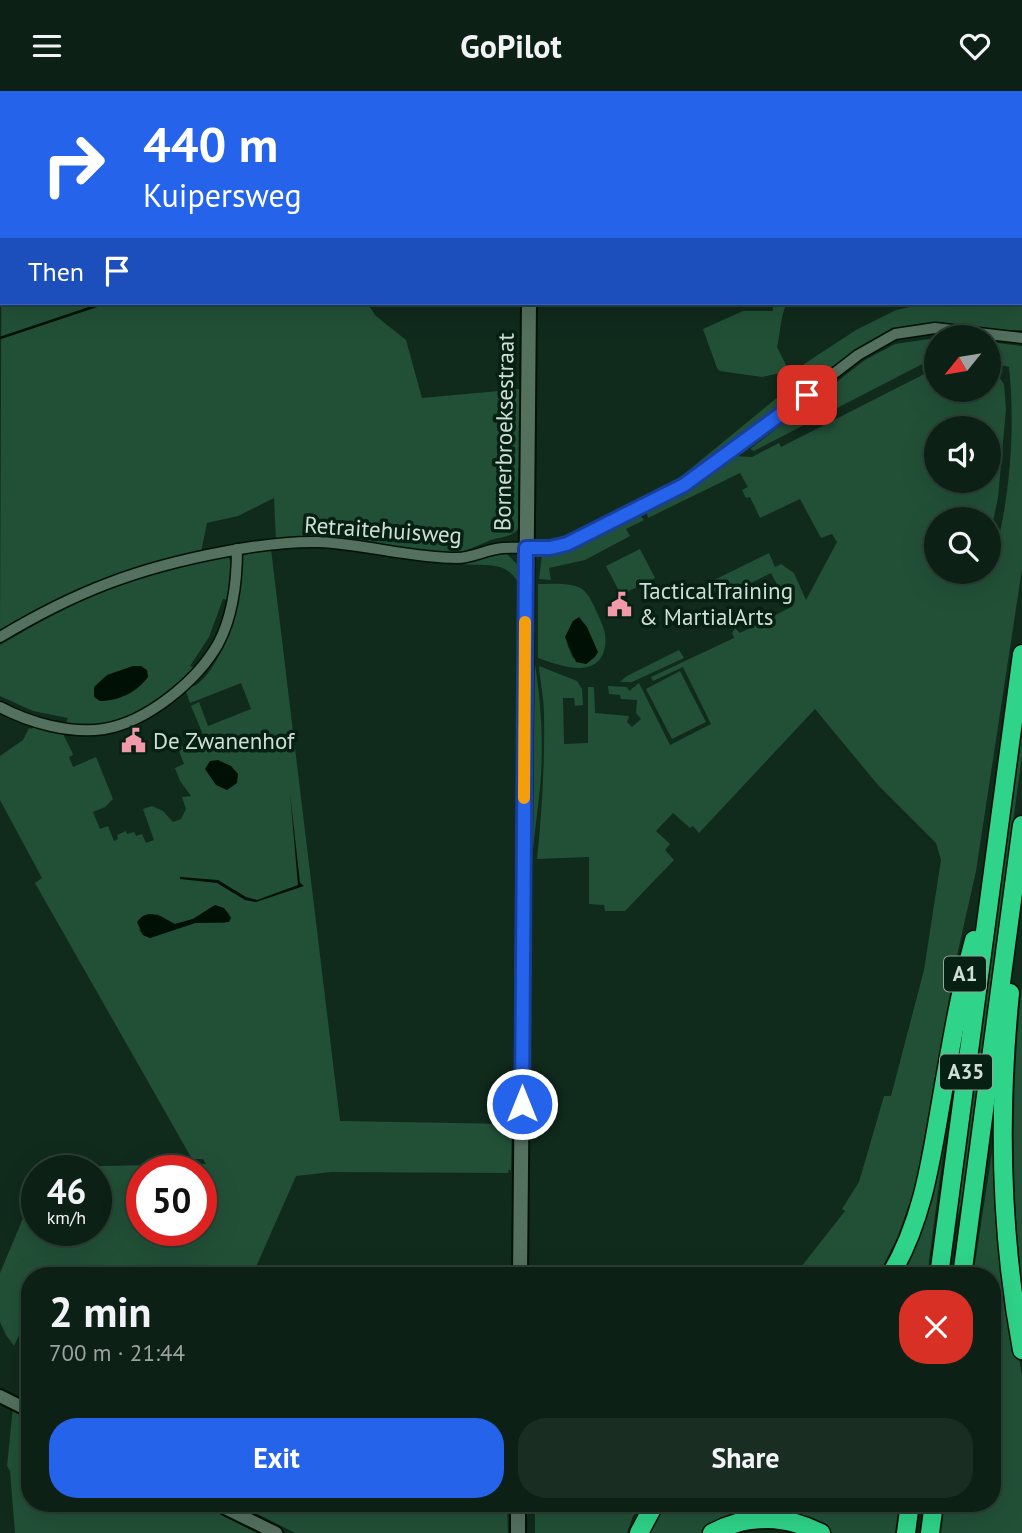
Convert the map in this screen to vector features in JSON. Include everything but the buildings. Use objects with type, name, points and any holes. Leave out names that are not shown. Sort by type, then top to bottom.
[{"type":"highway","name":"A1","points":[[895,1267],[906,1246],[923,1198],[963,982],[993,869],[1022,654]]},
{"type":"highway","name":"A1","points":[[1022,825],[1011,906],[1015,937],[1005,1052],[1002,1145],[1010,1266],[1022,1350]]},
{"type":"highway","name":"A35","points":[[940,1267],[993,869]]},
{"type":"highway","name":"A35","points":[[963,1267],[1011,906]]},
{"type":"highway","points":[[639,1533],[650,1512]]},
{"type":"highway","points":[[906,1533],[909,1512]]},
{"type":"highway","points":[[930,1533],[932,1512]]},
{"type":"highway","points":[[712,1533],[743,1520],[765,1518],[804,1524],[821,1533]]},
{"type":"main road","name":"Bornerbroeksestraat","points":[[520,1267],[529,305]]},
{"type":"main road","points":[[518,1512],[518,1533]]},
{"type":"street","name":"Retraitehuisweg","points":[[0,637],[75,597],[120,577],[182,560],[237,549],[316,542],[352,544],[453,558],[501,548],[550,548],[567,544],[684,485],[858,355],[895,334],[936,328],[1022,338]]},
{"type":"street","points":[[0,707],[51,726],[90,729],[113,727],[160,704],[196,675],[219,642],[233,596],[237,549]]},
{"type":"street","points":[[0,1396],[21,1406]]},
{"type":"street","points":[[233,1512],[276,1533]]},
{"type":"green space","points":[[1,305],[368,305],[376,316],[406,340],[422,398],[520,389],[518,529],[509,535],[452,553],[318,537],[276,540],[274,498],[238,516],[207,523],[201,552],[122,574],[48,606],[0,631]]},
{"type":"green space","points":[[773,305],[786,305],[777,347],[789,371],[762,377],[720,371],[703,329],[743,311],[773,311]]},
{"type":"green space","points":[[919,305],[1022,305],[1022,330],[1001,330],[1001,325],[904,327],[866,344],[820,381],[808,383],[800,375],[804,364],[856,330],[896,310]]},
{"type":"green space","points":[[924,340],[924,363],[754,451],[750,449],[865,360],[895,344]]},
{"type":"green space","points":[[1001,343],[1022,346],[1022,569],[976,871],[956,960],[916,1184],[898,1236],[882,1267],[801,1267],[845,1211],[842,1209],[859,1182],[884,1096],[891,1096],[924,970],[941,860],[936,843],[878,785],[815,709],[699,833],[673,813],[656,831],[670,844],[665,850],[674,860],[625,911],[605,911],[604,905],[589,904],[589,857],[537,859],[544,751],[544,708],[539,666],[577,681],[582,689],[583,705],[575,706],[574,698],[563,698],[564,744],[588,743],[588,687],[594,687],[595,713],[629,716],[627,722],[632,727],[641,719],[636,713],[637,700],[621,699],[620,695],[609,694],[608,686],[627,687],[629,691],[639,683],[670,745],[711,724],[683,667],[653,681],[651,677],[734,638],[732,633],[735,628],[740,633],[793,606],[786,593],[782,594],[771,573],[719,599],[710,582],[769,553],[775,567],[781,564],[794,573],[806,600],[837,542],[832,534],[821,538],[800,499],[760,518],[750,497],[746,498],[742,490],[748,487],[740,473],[648,518],[646,509],[690,491],[692,486],[733,456],[752,457],[779,443],[781,447],[924,374],[924,403],[1001,403],[1001,380],[1004,384],[1006,409],[1001,465],[1001,416],[924,416],[924,493],[998,493],[996,507],[924,507],[924,584],[1001,584],[1001,528],[1009,479],[1012,433],[1009,367],[1001,365]]},
{"type":"green space","points":[[795,383],[798,396],[701,471],[656,497]]},
{"type":"green space","points":[[638,513],[644,520],[626,529],[630,536],[585,560],[549,568],[551,580],[539,579],[542,555],[558,551]]},
{"type":"green space","points":[[271,549],[340,1121],[512,1124],[511,1171],[331,1172],[296,1176],[256,1267],[21,1267],[21,1331],[14,1346],[0,1322],[0,1273],[21,1223],[21,1246],[112,1246],[112,1166],[126,1166],[126,1246],[217,1246],[217,1155],[190,1155],[35,883],[42,878],[0,800],[0,756],[23,740],[34,724],[61,730],[73,755],[69,757],[73,767],[96,757],[113,799],[105,807],[93,812],[100,829],[108,826],[114,841],[118,839],[117,835],[126,831],[127,834],[134,832],[136,836],[142,834],[146,843],[154,840],[143,809],[152,806],[163,811],[173,822],[181,819],[186,809],[182,797],[191,796],[180,781],[175,768],[184,764],[178,748],[204,737],[191,706],[199,702],[208,726],[251,709],[241,683],[190,703],[185,689],[196,685],[211,670],[233,621],[239,600],[235,598],[239,562],[243,552]],"holes":[[[215,905],[231,918],[225,923],[195,923],[150,938],[139,930],[157,914],[175,924],[193,919]]]},
{"type":"green space","points":[[640,549],[655,578],[621,595],[606,566]]},
{"type":"green space","points":[[506,553],[518,565],[518,582],[501,567],[463,564],[495,554]]},
{"type":"green space","points":[[228,557],[233,564],[230,600],[223,599],[209,637],[190,666],[198,669],[153,704],[138,713],[105,724],[65,725],[68,718],[33,711],[0,696],[0,645],[72,605],[117,586],[158,573]]},
{"type":"green space","points":[[538,584],[566,584],[582,589],[592,602],[603,626],[605,649],[598,662],[591,666],[573,668],[538,658]],"holes":[[[573,621],[590,661],[586,664],[573,658],[570,652],[567,636]]]},
{"type":"green space","points":[[679,650],[684,658],[632,682],[620,682],[627,676]]},
{"type":"green space","points":[[535,665],[542,748],[531,878],[528,875],[530,669]]},
{"type":"green space","points":[[680,671],[706,722],[672,739],[646,689]]},
{"type":"green space","points":[[1022,700],[1022,755],[964,1193],[957,1220],[957,1190]]},
{"type":"green space","points":[[1022,985],[1022,1288],[1014,1137]]},
{"type":"green space","points":[[954,1069],[928,1267],[898,1267]]},
{"type":"green space","points":[[999,1107],[1015,1337],[1022,1375],[1022,1533],[941,1533],[944,1512],[1001,1512],[1001,1267],[974,1267]]},
{"type":"green space","points":[[13,1407],[21,1411],[21,1512],[216,1512],[257,1533],[15,1533],[10,1471],[7,1466]]},
{"type":"green space","points":[[254,1512],[507,1512],[508,1533],[295,1533]]},
{"type":"green space","points":[[535,1512],[636,1512],[627,1533],[535,1533]]},
{"type":"green space","points":[[658,1512],[898,1512],[895,1533],[832,1533],[814,1521],[705,1533],[647,1533]]},
{"type":"shaded area","points":[[579,617],[587,627],[598,652],[586,664],[576,662],[565,637],[573,621]]},
{"type":"shaded area","points":[[141,666],[147,670],[148,677],[139,687],[114,699],[100,701],[94,697],[94,687],[107,675]]},
{"type":"shaded area","points":[[218,760],[231,766],[238,774],[237,783],[227,790],[216,785],[205,769],[210,761]]},
{"type":"shaded area","points":[[290,793],[300,883],[304,886],[256,902],[245,900],[217,883],[180,879],[218,880],[246,897],[257,900],[298,885]]},
{"type":"shaded area","points":[[215,905],[224,908],[231,918],[229,922],[195,923],[150,938],[143,935],[137,922],[151,914],[175,924],[193,919]]},
{"type":"waterway","points":[[0,338],[99,305]]},
{"type":"slow traffic","points":[[524,798],[525,622]]},
{"type":"place","name":"TacticalTraining & MartialArts","points":[[619,604]]},
{"type":"place","name":"De Zwanenhof","points":[[133,741]]},
{"type":"route","points":[[522,1104],[526,548],[550,548],[567,544],[667,495],[737,448],[807,395]]}]
